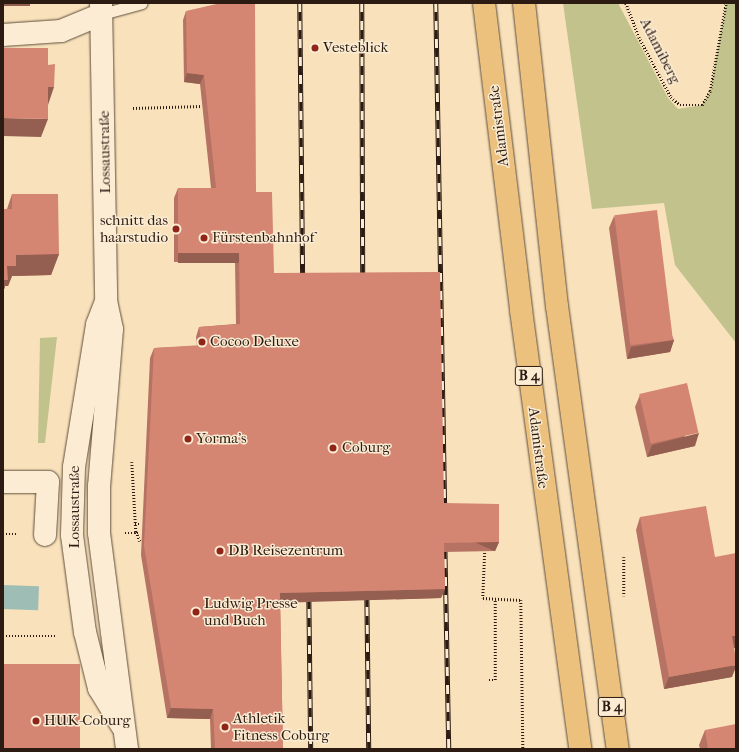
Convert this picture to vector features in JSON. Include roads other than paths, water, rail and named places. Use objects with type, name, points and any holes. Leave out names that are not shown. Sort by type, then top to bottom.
[{"type":"highway","name":"Adamistraße","points":[[484,3],[522,325],[580,749]]},
{"type":"highway","name":"B 4","points":[[524,3],[557,306],[618,749]]},
{"type":"street","points":[[3,35],[61,31],[102,8]]},
{"type":"street","name":"Lossaustraße","points":[[102,8],[106,301],[97,325],[74,466],[72,535],[86,632],[99,688],[126,740]]},
{"type":"street","points":[[3,482],[48,482],[45,535]]},
{"type":"lane","points":[[102,8],[142,3]]},
{"type":"water","points":[[3,585],[39,586],[38,610],[3,609]]},
{"type":"railway","points":[[300,3],[303,283]]},
{"type":"railway","points":[[362,3],[363,283]]},
{"type":"railway","points":[[436,3],[445,515]]},
{"type":"railway","points":[[445,541],[449,749]]},
{"type":"railway","points":[[367,589],[369,749]]},
{"type":"railway","points":[[309,591],[311,749]]},
{"type":"place","name":"Vesteblick","points":[[315,48]]},
{"type":"place","name":"schnitt das haarstudio","points":[[176,229]]},
{"type":"place","name":"Fürstenbahnhof","points":[[204,238]]},
{"type":"place","name":"Cocoo Deluxe","points":[[202,342]]},
{"type":"place","name":"Yorma's","points":[[188,439]]},
{"type":"place","name":"Coburg","points":[[333,448]]},
{"type":"place","name":"DB Reisezentrum","points":[[220,551]]},
{"type":"place","name":"Ludwig Presse und Buch","points":[[196,612]]},
{"type":"place","name":"HUK-Coburg","points":[[36,721]]},
{"type":"place","name":"Athletik Fitness Coburg","points":[[225,727]]}]
